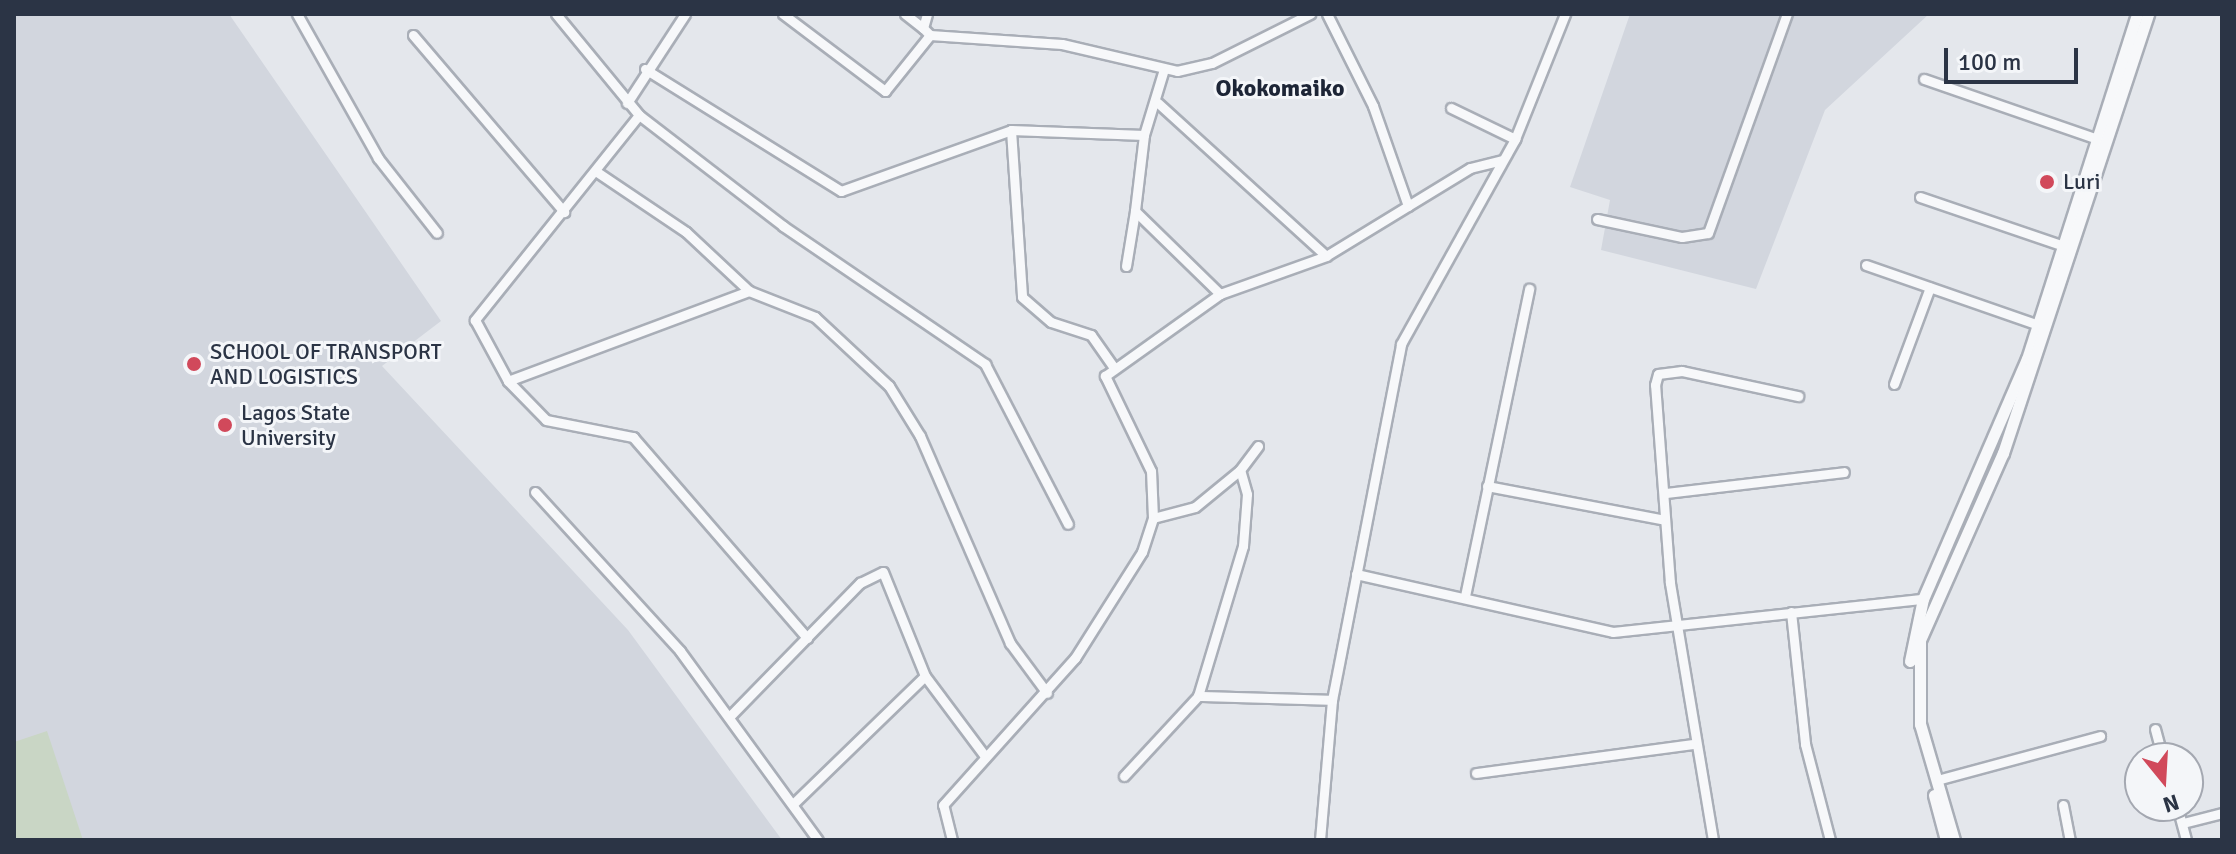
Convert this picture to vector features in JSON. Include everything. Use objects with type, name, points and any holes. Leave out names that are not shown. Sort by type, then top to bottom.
[{"type":"street","points":[[297,14],[378,158],[437,233]]},
{"type":"street","points":[[556,14],[639,115],[783,226],[985,364],[1068,524]]},
{"type":"street","points":[[627,103],[645,69],[685,14]]},
{"type":"street","points":[[783,14],[874,87],[890,88],[926,32],[927,14]]},
{"type":"street","points":[[905,14],[926,32],[1062,44],[1164,69],[1212,63],[1310,14]]},
{"type":"street","points":[[1327,14],[1373,106],[1408,206]]},
{"type":"street","points":[[1320,840],[1332,700],[1401,344],[1515,139],[1565,14]]},
{"type":"street","points":[[1597,219],[1671,236],[1708,233],[1787,14]]},
{"type":"street","points":[[1946,840],[1910,700],[1912,638],[1923,599],[1993,450],[2038,325],[2137,14]]},
{"type":"street","points":[[1954,840],[1917,706],[1920,640],[2003,453],[2148,14]]},
{"type":"street","points":[[413,35],[564,212]]},
{"type":"street","points":[[645,69],[841,191],[1011,130],[1144,135]]},
{"type":"street","points":[[1126,266],[1144,135],[1158,103],[1164,69]]},
{"type":"street","points":[[1924,79],[2097,139]]},
{"type":"street","points":[[1158,103],[1326,256]]},
{"type":"street","points":[[1451,108],[1515,139]]},
{"type":"street","points":[[639,115],[597,172],[475,317],[508,381],[546,420],[633,437],[807,638]]},
{"type":"street","points":[[1011,130],[1022,297],[1051,322],[1091,335],[1113,367]]},
{"type":"street","points":[[952,840],[943,805],[984,755],[1047,693],[1125,586],[1153,518],[1151,471],[1105,386],[1113,367],[1220,294],[1326,256],[1470,168],[1502,160]]},
{"type":"street","points":[[597,172],[686,232],[749,291],[815,317],[889,386],[920,436],[1003,629],[1047,693]]},
{"type":"street","points":[[1920,197],[2064,246]]},
{"type":"street","points":[[1135,211],[1220,294]]},
{"type":"street","points":[[1866,265],[2038,325]]},
{"type":"street","points":[[1894,384],[1930,287]]},
{"type":"street","points":[[1465,596],[1529,289]]},
{"type":"street","points":[[508,381],[749,291]]},
{"type":"street","points":[[1713,840],[1694,744],[1665,520],[1658,374],[1682,371],[1798,396]]},
{"type":"street","points":[[1153,518],[1195,507],[1240,470],[1258,446]]},
{"type":"street","points":[[1124,776],[1198,696],[1243,546],[1247,494],[1240,470]]},
{"type":"street","points":[[1666,493],[1844,472]]},
{"type":"street","points":[[1487,486],[1665,520]]},
{"type":"street","points":[[535,492],[646,610],[731,715],[818,840]]},
{"type":"street","points":[[731,715],[866,578],[883,572],[925,676],[984,755]]},
{"type":"street","points":[[1356,574],[1465,596],[1613,632],[1923,599]]},
{"type":"street","points":[[1791,612],[1805,744],[1830,840]]},
{"type":"street","points":[[794,803],[925,676]]},
{"type":"street","points":[[1198,696],[1332,700]]},
{"type":"street","points":[[2155,729],[2159,742]]},
{"type":"street","points":[[1937,780],[2100,736]]},
{"type":"street","points":[[1476,773],[1694,744]]},
{"type":"street","points":[[2063,805],[2070,840]]},
{"type":"street","points":[[2186,840],[2183,823],[2222,813]]},
{"type":"shaded area","name":"Lagos State University","points":[[14,14],[229,14],[441,321],[382,366],[628,630],[782,840],[14,840]]},
{"type":"shaded area","points":[[1630,14],[1929,14],[1825,110],[1756,289],[1601,250],[1610,200],[1570,187]]},
{"type":"green space","points":[[47,731],[83,840],[14,840],[14,742]]},
{"type":"place","name":"Luri","points":[[2047,182]]},
{"type":"place","name":"SCHOOL OF TRANSPORT AND LOGISTICS","points":[[194,364]]},
{"type":"place","name":"Lagos State University","points":[[225,425]]},
{"type":"district","name":"Okokomaiko","points":[[1280,89]]}]
